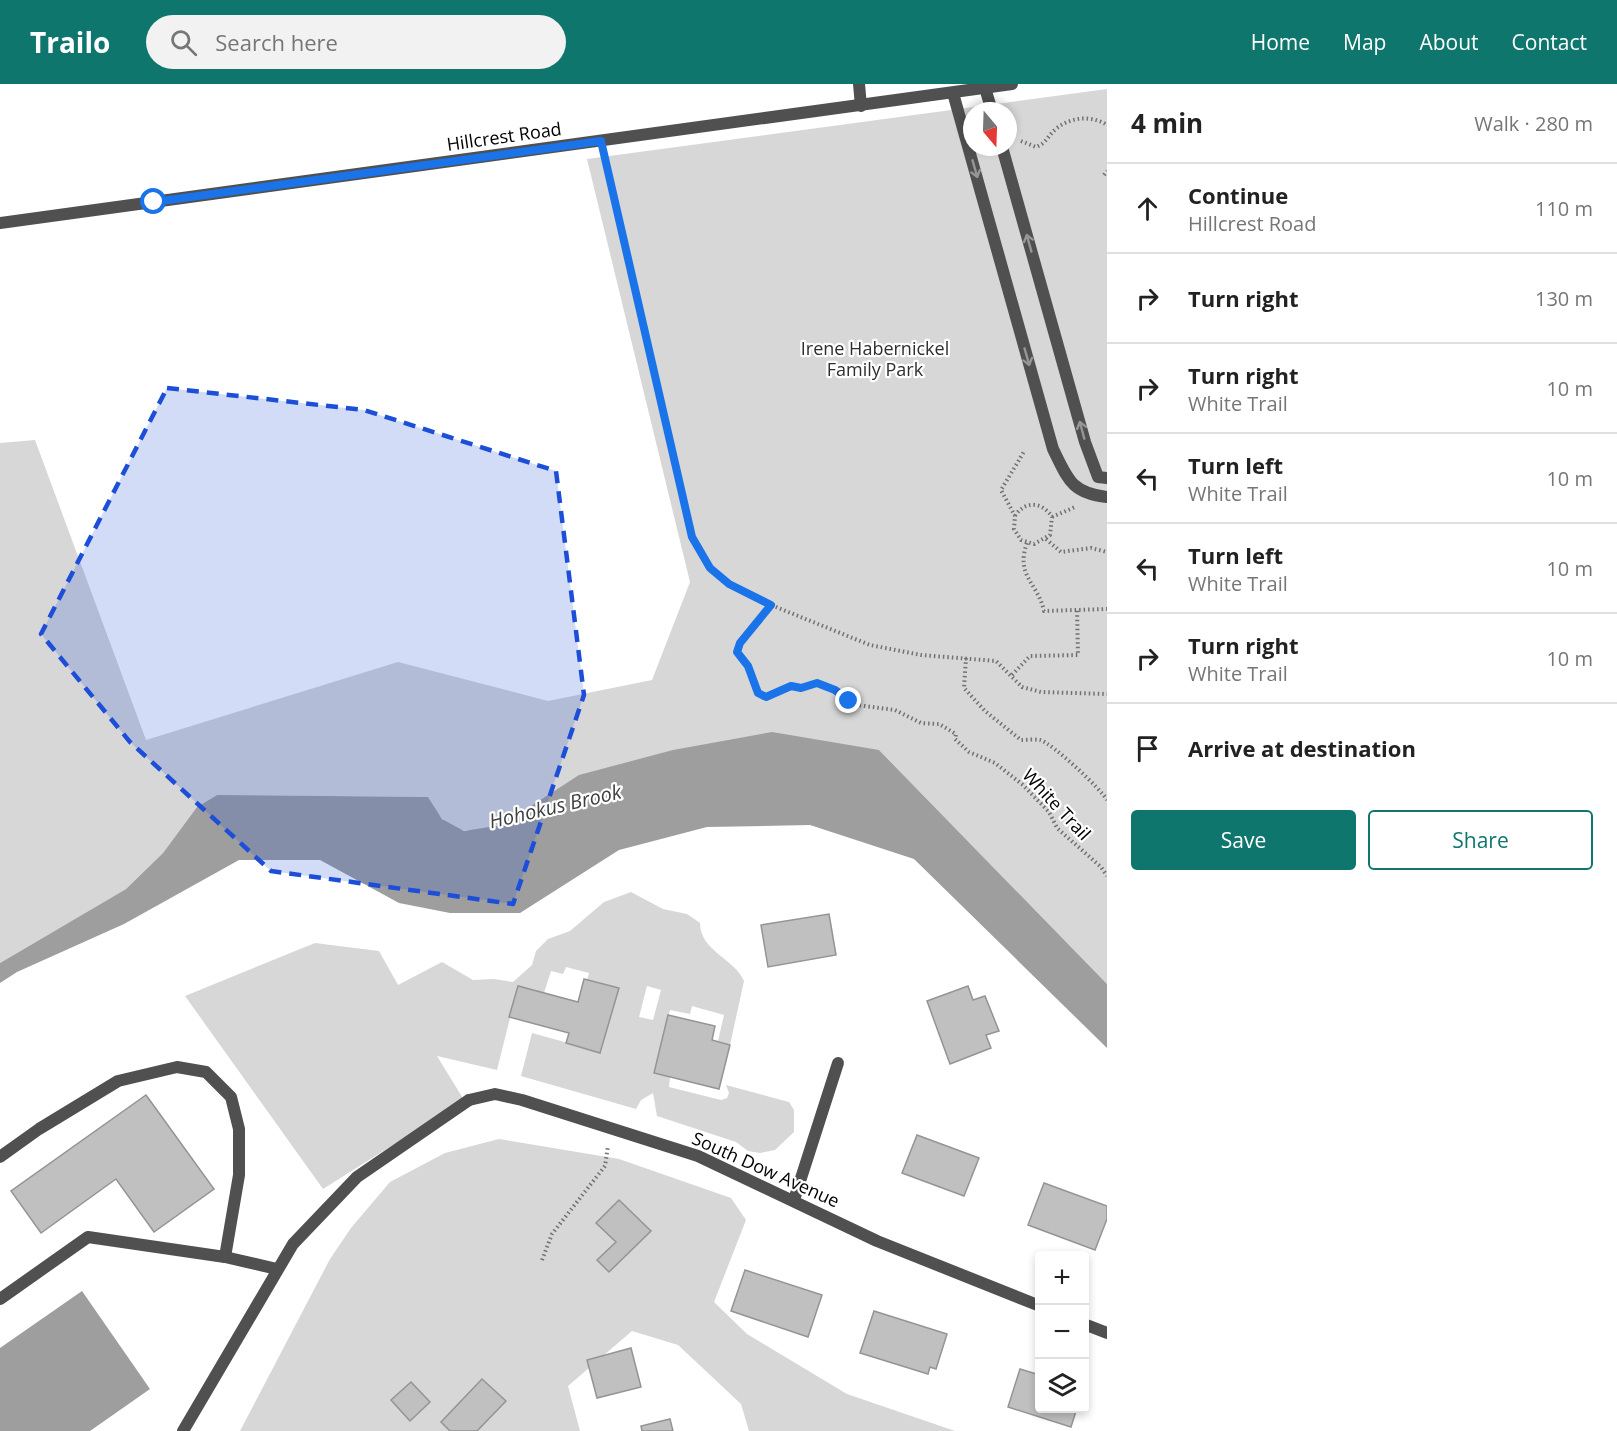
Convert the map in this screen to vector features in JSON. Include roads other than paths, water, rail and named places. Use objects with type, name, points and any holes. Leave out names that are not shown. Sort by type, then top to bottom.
[{"type":"street","points":[[859,84],[861,106]]},
{"type":"street","name":"Hillcrest Road","points":[[0,223],[1012,84]]},
{"type":"street","points":[[986,88],[990,102]]},
{"type":"street","points":[[953,93],[1053,449],[1070,482],[1088,495],[1107,497]]},
{"type":"street","points":[[1005,156],[1086,442],[1098,477],[1107,478]]},
{"type":"street","points":[[794,1200],[838,1063]]},
{"type":"street","points":[[0,1157],[39,1129],[118,1081],[177,1067],[206,1072],[231,1096],[240,1129],[239,1175],[225,1257]]},
{"type":"street","name":"South Dow Avenue","points":[[277,1269],[293,1244],[357,1177],[469,1100],[495,1094],[698,1156],[877,1241],[1037,1305]]},
{"type":"street","points":[[0,1299],[88,1237],[225,1257],[277,1269],[183,1431]]},
{"type":"street","points":[[1089,1326],[1107,1333]]},
{"type":"water","name":"Hohokus Brook","points":[[772,732],[879,750],[1107,984],[1107,1048],[914,859],[810,825],[707,827],[619,850],[520,913],[450,913],[399,903],[320,860],[239,860],[124,924],[17,972],[0,983],[0,963],[126,889],[163,853],[197,807],[217,795],[428,797],[442,819],[464,831],[502,825],[579,775],[673,750]]},
{"type":"water","points":[[82,1291],[150,1389],[90,1431],[0,1431],[0,1348]]},
{"type":"park label","name":"Irene Habernickel Family Park","points":[[875,358]]}]
